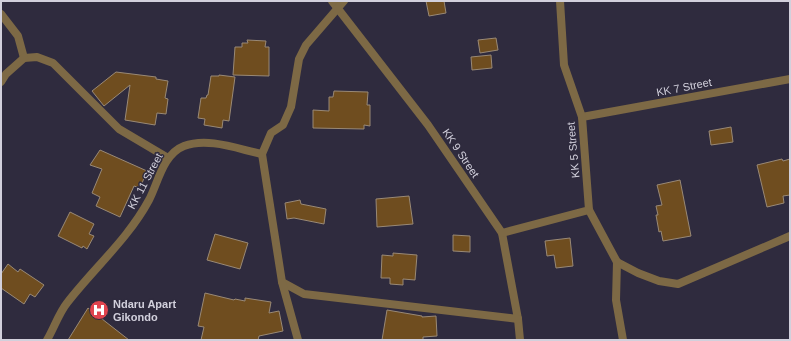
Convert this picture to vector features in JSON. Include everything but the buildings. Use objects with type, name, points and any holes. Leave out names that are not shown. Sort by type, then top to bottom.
[{"type":"street","name":"KK 9 Street","points":[[332,1],[428,125],[502,233],[518,319],[520,340]]},
{"type":"street","points":[[298,340],[282,282],[262,154],[271,133],[283,125],[291,107],[299,58],[306,45],[344,1]]},
{"type":"street","name":"KK 5 Street","points":[[560,1],[564,65],[582,117],[589,210]]},
{"type":"street","points":[[1,14],[18,36],[24,58]]},
{"type":"street","points":[[1,82],[6,74],[24,58],[37,57],[53,63],[119,129],[168,158]]},
{"type":"street","name":"KK 7 Street","points":[[582,117],[790,79]]},
{"type":"street","name":"KK 11 Street","points":[[47,340],[67,304],[134,225],[149,200],[168,158],[183,146],[195,143],[210,143],[262,154]]},
{"type":"street","points":[[502,233],[589,210],[617,262],[616,300],[623,340]]},
{"type":"street","points":[[617,262],[638,273],[659,281],[678,284],[790,236]]},
{"type":"street","points":[[282,282],[304,294],[518,319]]},
{"type":"place","name":"Ndaru Apart Gikondo","points":[[99,310]]}]
